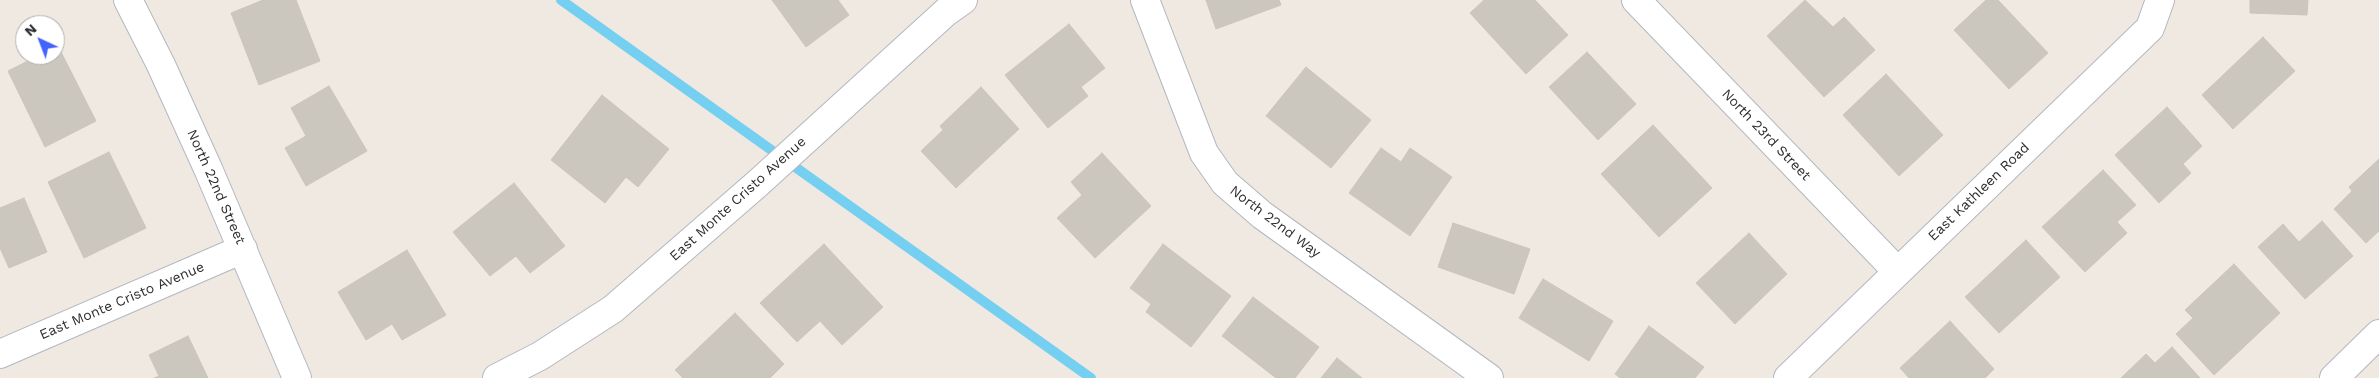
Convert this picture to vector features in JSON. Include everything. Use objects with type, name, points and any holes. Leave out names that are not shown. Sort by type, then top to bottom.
[{"type":"street","name":"North 22nd Street","points":[[128,0],[161,64],[244,249],[296,378]]},
{"type":"street","name":"North 22nd Way","points":[[1145,0],[1204,152],[1225,183],[1262,215],[1489,378]]},
{"type":"street","name":"North 23rd Street","points":[[1636,0],[1897,271]]},
{"type":"street","name":"East Kathleen Road","points":[[1788,378],[2150,28],[2160,0]]},
{"type":"street","name":"East Monte Cristo Avenue","points":[[497,378],[540,356],[613,309],[758,184],[949,4]]},
{"type":"street","name":"East Monte Cristo Avenue","points":[[0,354],[244,249]]},
{"type":"street","points":[[2334,378],[2379,334]]},
{"type":"building","points":[[263,0],[296,0],[320,61],[259,85],[231,13]]},
{"type":"building","points":[[772,0],[838,0],[849,15],[806,47]]},
{"type":"building","points":[[1206,0],[1279,0],[1281,5],[1216,29]]},
{"type":"building","points":[[1484,0],[1535,0],[1568,35],[1526,74],[1470,13]]},
{"type":"building","points":[[1805,0],[1833,27],[1844,17],[1875,50],[1824,97],[1767,36]]},
{"type":"building","points":[[1986,0],[1998,0],[2048,53],[2009,89],[1954,30]]},
{"type":"building","points":[[2250,0],[2308,0],[2307,15],[2250,13]]},
{"type":"building","points":[[1069,24],[1105,68],[1081,87],[1088,96],[1048,128],[1005,75]]},
{"type":"building","points":[[2263,37],[2295,71],[2233,129],[2202,95]]},
{"type":"building","points":[[1587,52],[1636,104],[1598,140],[1549,87]]},
{"type":"building","points":[[65,60],[96,121],[45,147],[8,71],[20,65],[65,65]]},
{"type":"building","points":[[1306,67],[1371,120],[1331,168],[1266,116]]},
{"type":"building","points":[[1886,74],[1943,135],[1899,176],[1843,115]]},
{"type":"building","points":[[329,86],[367,151],[306,186],[285,148],[306,136],[291,108]]},
{"type":"building","points":[[981,87],[1019,129],[956,188],[921,151],[943,130],[940,126]]},
{"type":"building","points":[[602,95],[669,149],[638,187],[626,177],[605,203],[551,160]]},
{"type":"building","points":[[2167,107],[2202,146],[2183,164],[2191,173],[2159,203],[2115,155]]},
{"type":"building","points":[[1653,125],[1712,188],[1659,237],[1601,174]]},
{"type":"building","points":[[1381,148],[1401,162],[1410,148],[1452,177],[1410,236],[1349,193]]},
{"type":"building","points":[[109,152],[146,228],[84,258],[48,182]]},
{"type":"building","points":[[1102,153],[1151,206],[1095,258],[1057,218],[1082,195],[1071,182]]},
{"type":"building","points":[[2379,159],[2379,231],[2366,243],[2334,209],[2352,191],[2349,187]]},
{"type":"building","points":[[2103,170],[2136,205],[2117,222],[2127,233],[2085,272],[2042,227]]},
{"type":"building","points":[[514,183],[565,246],[530,273],[516,256],[490,276],[453,232]]},
{"type":"building","points":[[24,198],[47,252],[9,268],[0,248],[0,208]]},
{"type":"building","points":[[2322,221],[2353,256],[2305,299],[2258,247],[2283,224],[2299,242]]},
{"type":"building","points":[[1453,223],[1530,249],[1514,294],[1438,267]]},
{"type":"building","points":[[1749,233],[1787,274],[1735,324],[1696,283]]},
{"type":"building","points":[[2026,240],[2060,277],[1999,333],[1965,297]]},
{"type":"building","points":[[824,244],[883,307],[842,345],[820,321],[797,342],[760,303]]},
{"type":"building","points":[[1163,244],[1231,296],[1191,347],[1146,312],[1151,304],[1130,288]]},
{"type":"building","points":[[407,250],[446,315],[402,340],[392,324],[366,340],[338,292]]},
{"type":"building","points":[[2234,264],[2280,313],[2214,375],[2176,334],[2193,318],[2185,310]]},
{"type":"building","points":[[1543,279],[1613,321],[1589,361],[1519,318]]},
{"type":"building","points":[[1253,297],[1319,347],[1295,378],[1276,378],[1222,336]]},
{"type":"building","points":[[735,313],[784,364],[770,378],[683,378],[675,370]]},
{"type":"building","points":[[1950,321],[1994,369],[1985,378],[1909,378],[1900,368]]},
{"type":"building","points":[[1649,326],[1704,367],[1695,378],[1620,378],[1615,374]]},
{"type":"building","points":[[188,336],[208,378],[154,378],[159,376],[149,355]]},
{"type":"building","points":[[2172,347],[2200,378],[2121,378],[2146,354],[2155,363]]},
{"type":"building","points":[[1337,358],[1362,378],[1321,378]]},
{"type":"waterway","points":[[561,0],[1091,378]]}]
